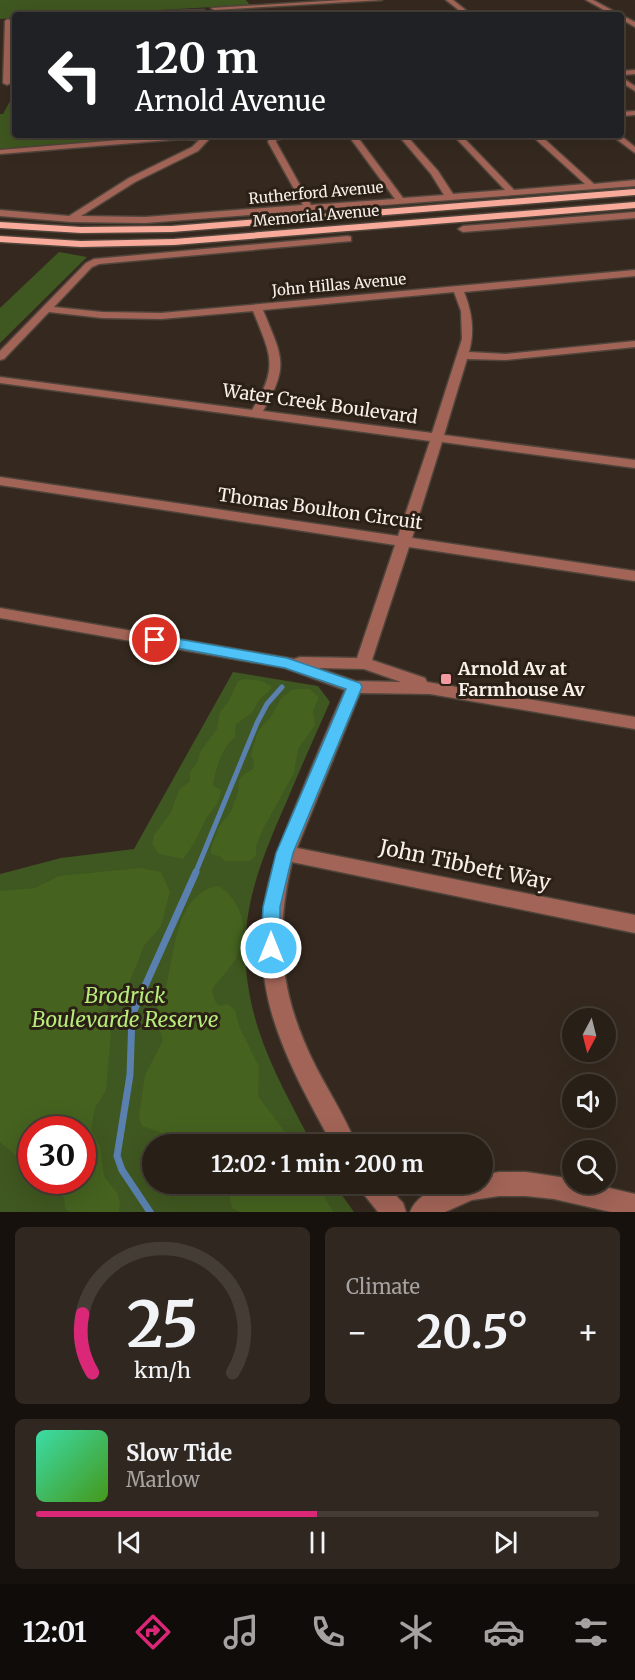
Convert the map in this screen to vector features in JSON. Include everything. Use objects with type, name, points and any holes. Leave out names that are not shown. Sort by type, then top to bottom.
[{"type":"main road","name":"Memorial Avenue","points":[[0,225],[92,230],[172,229],[635,192]]},
{"type":"main road","name":"Memorial Avenue","points":[[0,239],[81,244],[174,242],[635,205]]},
{"type":"street","points":[[255,0],[262,12]]},
{"type":"street","points":[[169,12],[379,0]]},
{"type":"street","points":[[449,0],[464,12]]},
{"type":"street","points":[[589,0],[612,12]]},
{"type":"street","points":[[361,1],[369,10]]},
{"type":"street","points":[[7,83],[3,44],[8,21]]},
{"type":"street","points":[[0,152],[170,138]]},
{"type":"street","points":[[72,219],[132,180],[195,149],[207,138]]},
{"type":"street","points":[[273,138],[281,161],[309,209]]},
{"type":"street","points":[[354,138],[401,201]]},
{"type":"street","points":[[405,138],[435,173],[440,184],[451,197]]},
{"type":"street","points":[[460,138],[510,192]]},
{"type":"street","points":[[538,138],[592,186]]},
{"type":"street","points":[[619,138],[635,151]]},
{"type":"street","name":"Rutherford Avenue","points":[[0,213],[72,219],[145,220],[635,183]]},
{"type":"street","points":[[463,229],[635,215]]},
{"type":"street","points":[[0,357],[89,265],[97,261],[348,239]]},
{"type":"street","name":"John Hillas Avenue","points":[[46,309],[134,316],[458,290],[635,273]]},
{"type":"street","points":[[362,664],[404,541],[467,339],[467,321],[458,290]]},
{"type":"street","points":[[255,414],[273,382],[276,371],[274,355],[257,307]]},
{"type":"street","points":[[462,355],[506,357],[635,344]]},
{"type":"street","name":"Water Creek Boulevard","points":[[0,380],[635,464]]},
{"type":"street","name":"Thomas Boulton Circuit","points":[[0,481],[635,576]]},
{"type":"street","points":[[0,613],[287,663],[355,685],[430,688],[635,723]]},
{"type":"street","points":[[287,663],[307,661],[362,664],[413,679],[430,688]]},
{"type":"street","points":[[362,664],[376,674],[375,679],[355,685],[341,673],[343,668],[362,664]]},
{"type":"street","points":[[339,1134],[297,1055],[282,1015],[271,962],[271,916],[276,881],[285,853],[355,685]]},
{"type":"street","name":"John Tibbett Way","points":[[285,853],[635,924]]},
{"type":"street","points":[[422,1212],[444,1198],[498,1183],[550,1185],[635,1206]]},
{"type":"street","points":[[379,1194],[394,1212]]},
{"type":"green space","points":[[0,0],[246,0],[250,5],[123,12],[12,12],[12,18],[0,19]]},
{"type":"green space","points":[[12,98],[12,138],[134,138],[0,149],[0,114],[3,114]]},
{"type":"green space","points":[[59,252],[87,257],[0,343],[0,308]]},
{"type":"green space","name":"Brodrick Boulevarde Reserve","points":[[233,672],[318,686],[330,702],[263,860],[248,913],[246,939],[246,967],[258,1028],[276,1073],[307,1134],[142,1134],[142,1194],[341,1194],[354,1212],[0,1212],[0,874],[61,858],[134,849]]},
{"type":"green space","points":[[245,679],[262,681],[271,686],[271,689],[259,700],[252,713],[236,724],[235,737],[223,753],[215,773],[213,785],[221,790],[216,805],[183,859],[159,854],[152,844],[154,835],[171,812],[179,790],[190,781],[190,772],[197,763],[200,752],[217,729],[220,712],[228,702],[238,681]]},
{"type":"green space","points":[[310,689],[319,698],[313,711],[315,725],[298,749],[294,773],[264,827],[256,846],[256,856],[250,861],[225,861],[211,854],[211,848],[219,827],[231,811],[238,792],[239,780],[253,769],[254,760],[251,755],[258,731],[270,718],[280,700],[291,690]]},
{"type":"green space","points":[[140,868],[161,872],[170,892],[161,926],[144,946],[128,986],[113,998],[105,1015],[111,1033],[106,1090],[95,1108],[93,1116],[18,1116],[18,1157],[0,1142],[0,891],[35,888],[59,876]]},
{"type":"green space","points":[[219,886],[234,900],[242,917],[241,946],[235,960],[212,990],[219,1006],[228,1004],[235,1010],[239,1026],[259,1067],[258,1096],[286,1134],[162,1134],[142,1126],[139,1117],[145,1075],[163,1040],[157,1023],[158,1004],[167,982],[180,924],[194,899],[205,890]]},
{"type":"green space","points":[[96,1139],[100,1147],[104,1176],[117,1193],[120,1202],[119,1212],[69,1212],[65,1208],[64,1198],[60,1194],[96,1194]]},
{"type":"green space","points":[[229,1194],[323,1194],[333,1212],[240,1212],[232,1208]]},
{"type":"waterway","points":[[195,874],[257,723],[267,704],[282,687]]},
{"type":"waterway","points":[[150,1212],[122,1170],[117,1156],[130,1075],[132,1015],[196,872]]},
{"type":"place","name":"Arnold Av at Farmhouse Av","points":[[446,679]]},
{"type":"route","points":[[155,640],[287,663],[354,687],[285,853],[276,881],[272,907],[271,948]]}]
